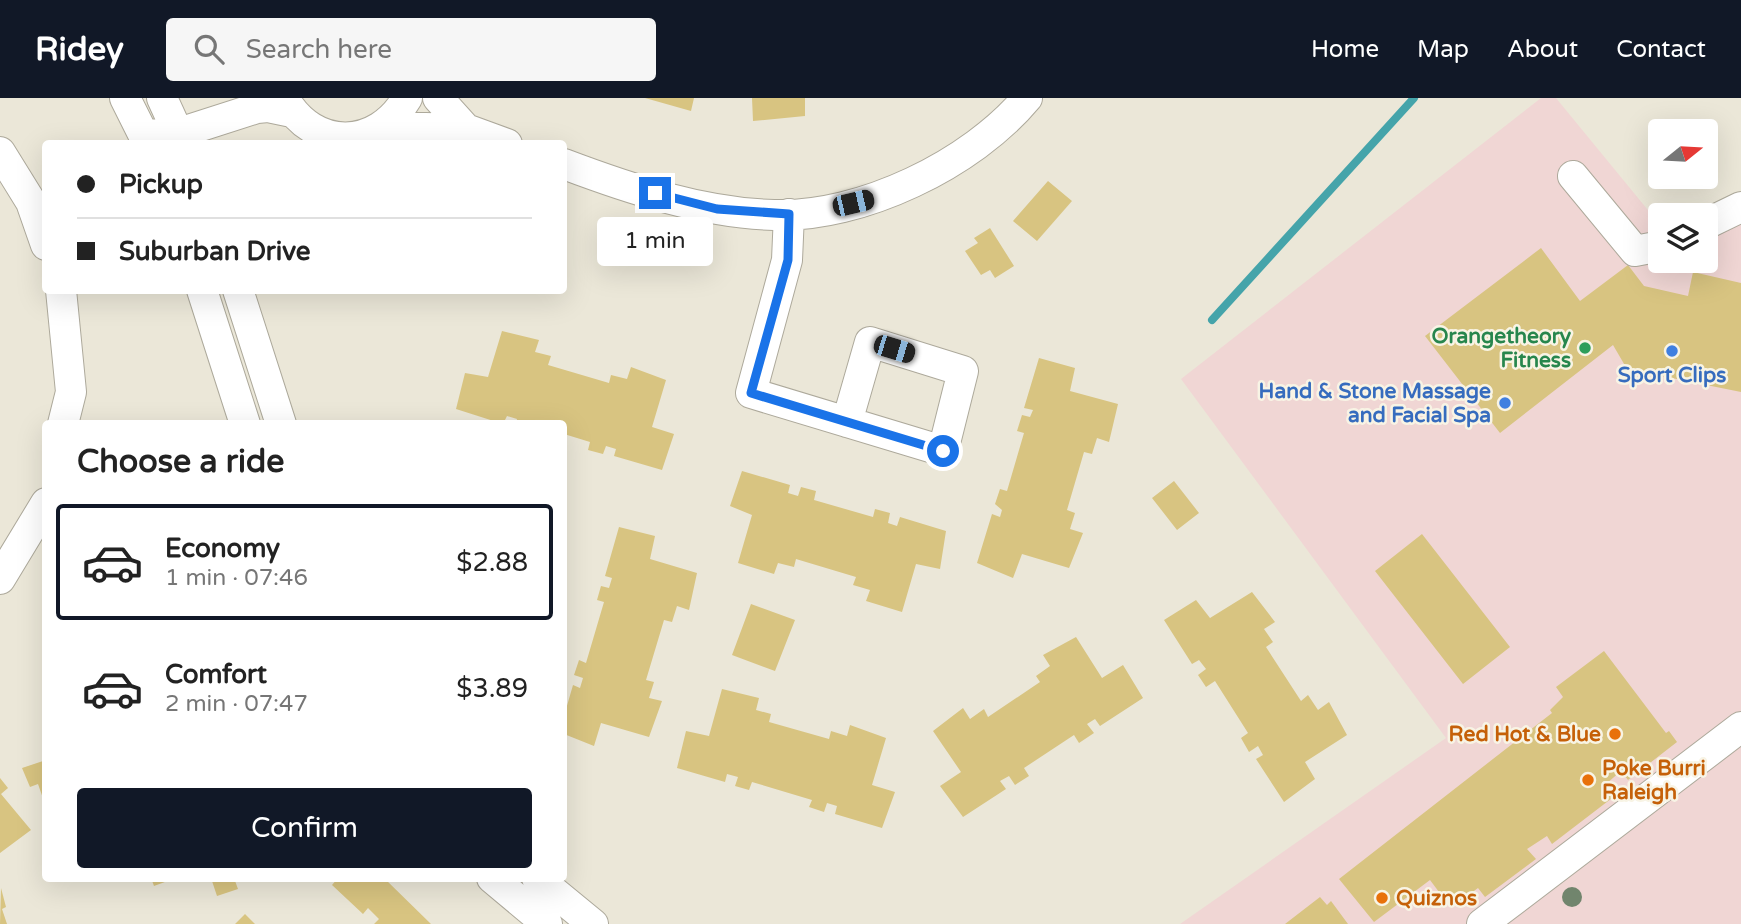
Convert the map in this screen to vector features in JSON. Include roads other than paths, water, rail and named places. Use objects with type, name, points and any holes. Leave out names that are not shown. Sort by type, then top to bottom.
[{"type":"street","points":[[125,98],[146,139]]},
{"type":"street","points":[[146,139],[181,138],[257,108],[288,105],[307,126],[335,136],[365,135],[384,127],[398,113],[407,98]]},
{"type":"street","points":[[438,98],[466,129]]},
{"type":"street","points":[[567,165],[635,188],[717,209],[789,214],[872,199],[917,182],[989,135],[1027,98]]},
{"type":"street","points":[[146,139],[168,101]]},
{"type":"street","points":[[168,101],[181,138]]},
{"type":"street","points":[[384,127],[466,129],[496,140]]},
{"type":"street","points":[[0,152],[31,202],[42,234]]},
{"type":"street","points":[[1573,176],[1635,251],[1648,248]]},
{"type":"street","points":[[1718,218],[1741,207]]},
{"type":"street","points":[[789,214],[788,260],[751,393],[847,422]]},
{"type":"street","points":[[61,294],[71,392],[64,420]]},
{"type":"street","points":[[239,294],[280,420]]},
{"type":"street","points":[[206,303],[244,420]]},
{"type":"street","points":[[0,579],[42,510]]},
{"type":"street","points":[[1482,924],[1741,727]]},
{"type":"street","points":[[497,882],[547,924]]},
{"type":"street","points":[[542,882],[593,924]]},
{"type":"waterway","points":[[1212,320],[1414,98]]},
{"type":"place","name":"Orangetheory Fitness","points":[[1585,348]]},
{"type":"place","name":"Sport Clips","points":[[1672,351]]},
{"type":"place","name":"Hand & Stone Massage and Facial Spa","points":[[1505,403]]},
{"type":"place","name":"Red Hot & Blue","points":[[1615,734]]},
{"type":"place","name":"Poke Burri Raleigh","points":[[1588,780]]},
{"type":"place","name":"Quiznos","points":[[1382,898]]}]
